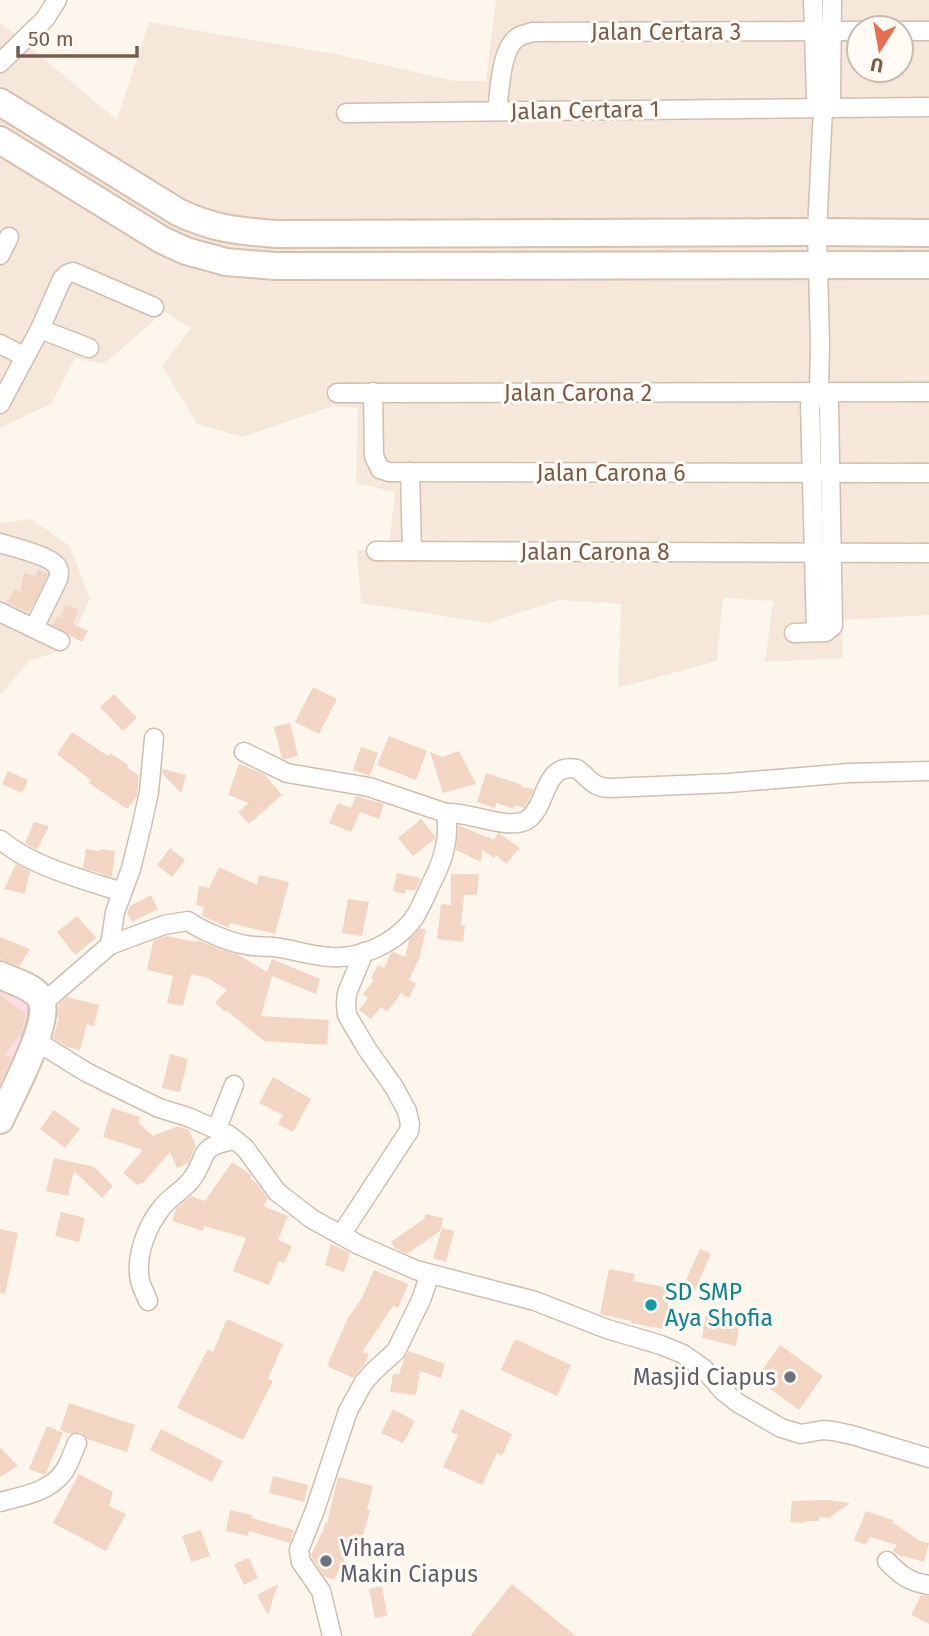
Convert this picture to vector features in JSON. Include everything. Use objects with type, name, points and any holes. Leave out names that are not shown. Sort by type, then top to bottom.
[{"type":"street","points":[[0,63],[45,19],[57,0]]},
{"type":"street","points":[[794,633],[826,632],[833,626],[811,472],[810,405],[819,391],[817,232],[823,108],[831,99],[822,31],[813,0]]},
{"type":"street","points":[[822,31],[832,0]]},
{"type":"street","name":"Jalan Certara 3","points":[[497,111],[505,55],[519,36],[531,33],[845,31]]},
{"type":"street","points":[[0,102],[178,212],[197,221],[231,230],[275,234],[929,233]]},
{"type":"street","name":"Jalan Certara 1","points":[[346,113],[929,107]]},
{"type":"street","points":[[0,140],[162,240],[186,251],[226,262],[275,266],[929,265]]},
{"type":"street","points":[[0,255],[9,237]]},
{"type":"street","points":[[0,404],[40,329],[62,279],[67,274],[73,272],[154,307]]},
{"type":"street","points":[[40,329],[89,348]]},
{"type":"street","points":[[0,344],[25,357]]},
{"type":"street","points":[[819,391],[829,404],[830,472],[823,553]]},
{"type":"street","name":"Jalan Carona 2","points":[[337,393],[929,391]]},
{"type":"street","name":"Jalan Carona 6","points":[[373,392],[374,456],[380,469],[389,472],[929,473]]},
{"type":"street","points":[[410,472],[412,551]]},
{"type":"street","points":[[0,543],[50,561],[58,568],[58,579],[34,628]]},
{"type":"street","name":"Jalan Carona 8","points":[[376,551],[929,553]]},
{"type":"street","points":[[0,612],[60,641]]},
{"type":"street","points":[[110,945],[115,912],[140,835],[149,792],[154,737]]},
{"type":"street","points":[[244,752],[287,774],[369,787],[446,813],[456,812],[510,824],[523,822],[537,812],[553,776],[572,768],[580,771],[593,785],[610,788],[729,783],[849,773],[929,771]]},
{"type":"street","points":[[43,1003],[110,945],[164,925],[188,921],[198,928],[244,945],[274,947],[330,957],[350,956],[391,940],[411,922],[440,866],[445,852],[448,826],[446,813]]},
{"type":"street","points":[[1,840],[9,848],[60,872],[122,892]]},
{"type":"street","points":[[341,1235],[409,1131],[410,1124],[407,1111],[394,1087],[347,1015],[347,993],[363,952]]},
{"type":"street","points":[[0,975],[29,988],[39,995],[43,1003],[36,1041],[0,1120]]},
{"type":"street","points":[[36,1041],[121,1090],[159,1108],[217,1128],[245,1148],[277,1192],[313,1219],[359,1245],[397,1262],[535,1301],[683,1354],[703,1368],[723,1391],[738,1403],[781,1428],[802,1434],[823,1430],[852,1435],[929,1458]]},
{"type":"street","points":[[217,1128],[234,1085]]},
{"type":"street","points":[[148,1301],[139,1268],[141,1250],[149,1228],[164,1205],[190,1181],[207,1149],[235,1140]]},
{"type":"street","points":[[332,1636],[321,1591],[300,1562],[299,1550],[348,1411],[369,1376],[396,1351],[421,1300],[430,1273]]},
{"type":"street","points":[[0,1502],[22,1497],[51,1484],[61,1475],[77,1443]]},
{"type":"street","points":[[887,1561],[899,1574],[929,1585]]},
{"type":"shaded area","points":[[496,0],[929,0],[929,615],[842,620],[843,658],[765,662],[773,601],[723,598],[717,661],[618,688],[621,604],[559,600],[488,623],[361,603],[357,551],[389,545],[395,492],[356,483],[358,408],[333,406],[242,437],[197,424],[162,366],[191,328],[164,312],[104,364],[75,358],[52,403],[0,428],[0,22],[117,120],[149,22],[335,54],[455,81],[486,81]]},
{"type":"shaded area","points":[[31,519],[70,546],[90,599],[66,649],[29,661],[0,695],[0,523]]},
{"type":"shaded area","points":[[0,985],[27,996],[31,1010],[27,1028],[0,1090]]},
{"type":"building","points":[[38,569],[48,574],[29,613],[7,602],[15,589],[20,592],[24,573],[35,576]]},
{"type":"building","points":[[65,605],[78,609],[73,624],[88,631],[82,642],[53,625],[57,616],[61,618]]},
{"type":"building","points":[[313,687],[337,699],[319,734],[295,722]]},
{"type":"building","points":[[114,694],[137,718],[123,731],[100,707]]},
{"type":"building","points":[[290,723],[298,756],[284,759],[274,727]]},
{"type":"building","points":[[72,732],[108,756],[110,753],[139,776],[137,796],[127,809],[89,783],[91,780],[57,754]]},
{"type":"building","points":[[389,736],[427,751],[416,780],[377,765]]},
{"type":"building","points":[[361,747],[378,753],[370,776],[353,770]]},
{"type":"building","points":[[459,751],[476,784],[443,793],[430,752],[443,757]]},
{"type":"building","points":[[239,764],[264,774],[282,795],[249,824],[238,812],[249,803],[228,795]]},
{"type":"building","points":[[163,769],[186,775],[181,793],[162,773]]},
{"type":"building","points":[[8,771],[28,780],[22,793],[2,784]]},
{"type":"building","points":[[486,773],[522,785],[521,787],[534,789],[525,807],[515,805],[514,809],[496,803],[495,808],[477,802]]},
{"type":"building","points":[[356,796],[384,804],[379,819],[360,812],[351,832],[329,823],[338,803],[351,808]]},
{"type":"building","points":[[421,819],[435,839],[413,856],[398,838]]},
{"type":"building","points":[[34,822],[49,826],[37,850],[25,843]]},
{"type":"building","points":[[458,825],[494,840],[498,833],[520,848],[506,864],[496,855],[494,858],[482,850],[481,862],[456,850]]},
{"type":"building","points":[[170,848],[185,860],[172,877],[157,865]]},
{"type":"building","points":[[86,849],[115,851],[112,877],[83,868]]},
{"type":"building","points":[[16,864],[30,871],[25,894],[4,889]]},
{"type":"building","points":[[219,867],[257,885],[259,875],[289,882],[275,934],[230,923],[229,928],[202,916],[204,907],[196,905],[199,886],[209,888]]},
{"type":"building","points":[[397,873],[421,878],[415,891],[406,889],[405,894],[393,891]]},
{"type":"building","points":[[451,874],[479,874],[477,895],[464,895],[461,925],[465,926],[463,942],[437,939],[441,904],[451,905]]},
{"type":"building","points":[[151,895],[158,909],[132,922],[127,913],[130,906]]},
{"type":"building","points":[[348,899],[369,902],[362,936],[342,933]]},
{"type":"building","points":[[77,916],[96,938],[75,955],[57,932]]},
{"type":"building","points":[[420,928],[426,930],[420,956],[409,980],[416,984],[409,998],[401,993],[387,1012],[381,1007],[371,1019],[359,1010],[368,998],[363,994],[374,980],[371,978],[378,965],[384,968],[394,952],[405,957],[409,940]]},
{"type":"building","points":[[166,936],[197,940],[239,955],[267,972],[272,959],[320,979],[316,994],[272,976],[261,1016],[329,1020],[327,1045],[264,1041],[215,1002],[227,990],[208,978],[191,974],[183,1006],[167,1003],[173,976],[147,970],[153,941]]},
{"type":"building","points":[[0,937],[30,949],[19,966],[0,959]]},
{"type":"building","points":[[0,995],[26,1014],[22,1032],[5,1054],[12,1058],[0,1084]]},
{"type":"building","points":[[67,997],[99,1005],[94,1026],[87,1024],[80,1050],[67,1047],[53,1038],[59,1018],[58,1005]]},
{"type":"building","points":[[170,1054],[188,1059],[180,1092],[162,1088]]},
{"type":"building","points":[[273,1077],[311,1099],[293,1132],[278,1124],[283,1115],[259,1103]]},
{"type":"building","points":[[112,1108],[140,1117],[138,1122],[153,1136],[178,1126],[189,1130],[196,1146],[188,1163],[177,1168],[170,1152],[144,1182],[137,1185],[123,1173],[143,1150],[103,1137]]},
{"type":"building","points":[[54,1110],[80,1129],[65,1148],[40,1129]]},
{"type":"building","points":[[54,1158],[94,1167],[113,1186],[102,1198],[74,1171],[68,1196],[46,1191]]},
{"type":"building","points":[[232,1162],[251,1175],[250,1178],[268,1199],[263,1206],[288,1216],[278,1240],[292,1246],[284,1263],[279,1261],[269,1285],[233,1271],[246,1238],[204,1226],[203,1231],[172,1221],[176,1209],[191,1196],[205,1201]]},
{"type":"building","points":[[61,1212],[85,1218],[79,1242],[55,1236]]},
{"type":"building","points":[[426,1214],[443,1218],[440,1231],[407,1254],[396,1249],[391,1242],[424,1219]]},
{"type":"building","points":[[442,1228],[454,1231],[446,1262],[433,1258]]},
{"type":"building","points":[[0,1229],[18,1233],[5,1294],[0,1293]]},
{"type":"building","points":[[331,1244],[350,1253],[344,1272],[325,1265]]},
{"type":"building","points":[[700,1249],[711,1254],[693,1294],[682,1289]]},
{"type":"building","points":[[609,1269],[635,1274],[633,1281],[671,1288],[663,1329],[600,1314]]},
{"type":"building","points":[[374,1270],[408,1284],[398,1308],[393,1306],[362,1352],[369,1354],[353,1378],[327,1366],[348,1318],[362,1298]]},
{"type":"building","points":[[706,1314],[740,1318],[736,1346],[702,1338]]},
{"type":"building","points":[[227,1319],[283,1344],[268,1379],[273,1381],[243,1440],[177,1408],[208,1349],[213,1352]]},
{"type":"building","points":[[515,1339],[571,1365],[557,1396],[501,1370]]},
{"type":"building","name":"Masjid Ciapus","points":[[780,1345],[823,1376],[799,1410],[756,1379]]},
{"type":"building","points":[[409,1351],[445,1364],[441,1378],[420,1371],[416,1395],[390,1392],[393,1374],[399,1374]]},
{"type":"building","points":[[69,1403],[135,1425],[127,1452],[87,1439],[81,1432],[71,1434],[60,1430]]},
{"type":"building","points":[[393,1409],[415,1421],[403,1443],[381,1433]]},
{"type":"building","points":[[461,1409],[512,1434],[502,1456],[497,1453],[482,1485],[443,1467],[458,1435],[451,1432]]},
{"type":"building","points":[[47,1426],[63,1433],[44,1475],[29,1469]]},
{"type":"building","points":[[161,1429],[223,1461],[212,1482],[150,1450]]},
{"type":"building","points":[[0,1447],[18,1466],[0,1477]]},
{"type":"building","points":[[79,1474],[113,1492],[109,1506],[126,1514],[106,1551],[53,1523]]},
{"type":"building","points":[[273,1476],[308,1485],[304,1502],[269,1493]]},
{"type":"building","points":[[338,1477],[373,1486],[367,1510],[370,1510],[359,1550],[350,1548],[334,1580],[324,1576],[311,1554],[327,1523]]},
{"type":"building","points":[[827,1500],[850,1503],[829,1518],[819,1517],[819,1521],[804,1523],[790,1522],[792,1501]]},
{"type":"building","points":[[230,1510],[294,1530],[290,1543],[249,1531],[248,1536],[226,1531]]},
{"type":"building","points":[[866,1511],[893,1520],[892,1522],[920,1541],[929,1543],[924,1562],[902,1557],[893,1551],[897,1545],[870,1537],[866,1545],[854,1540]]},
{"type":"building","points":[[201,1530],[210,1556],[191,1562],[182,1536]]},
{"type":"building","points":[[249,1558],[258,1578],[244,1585],[234,1564]]},
{"type":"building","points":[[278,1584],[268,1615],[257,1595]]},
{"type":"building","points":[[512,1584],[576,1636],[470,1636]]},
{"type":"building","points":[[382,1586],[387,1616],[375,1618],[369,1589]]},
{"type":"building","points":[[921,1595],[929,1596],[929,1624],[911,1615]]},
{"type":"place","name":"SD SMP Aya Shofia","points":[[651,1305]]},
{"type":"place","name":"Masjid Ciapus","points":[[790,1377]]},
{"type":"place","name":"Vihara Makin Ciapus","points":[[326,1561]]}]
